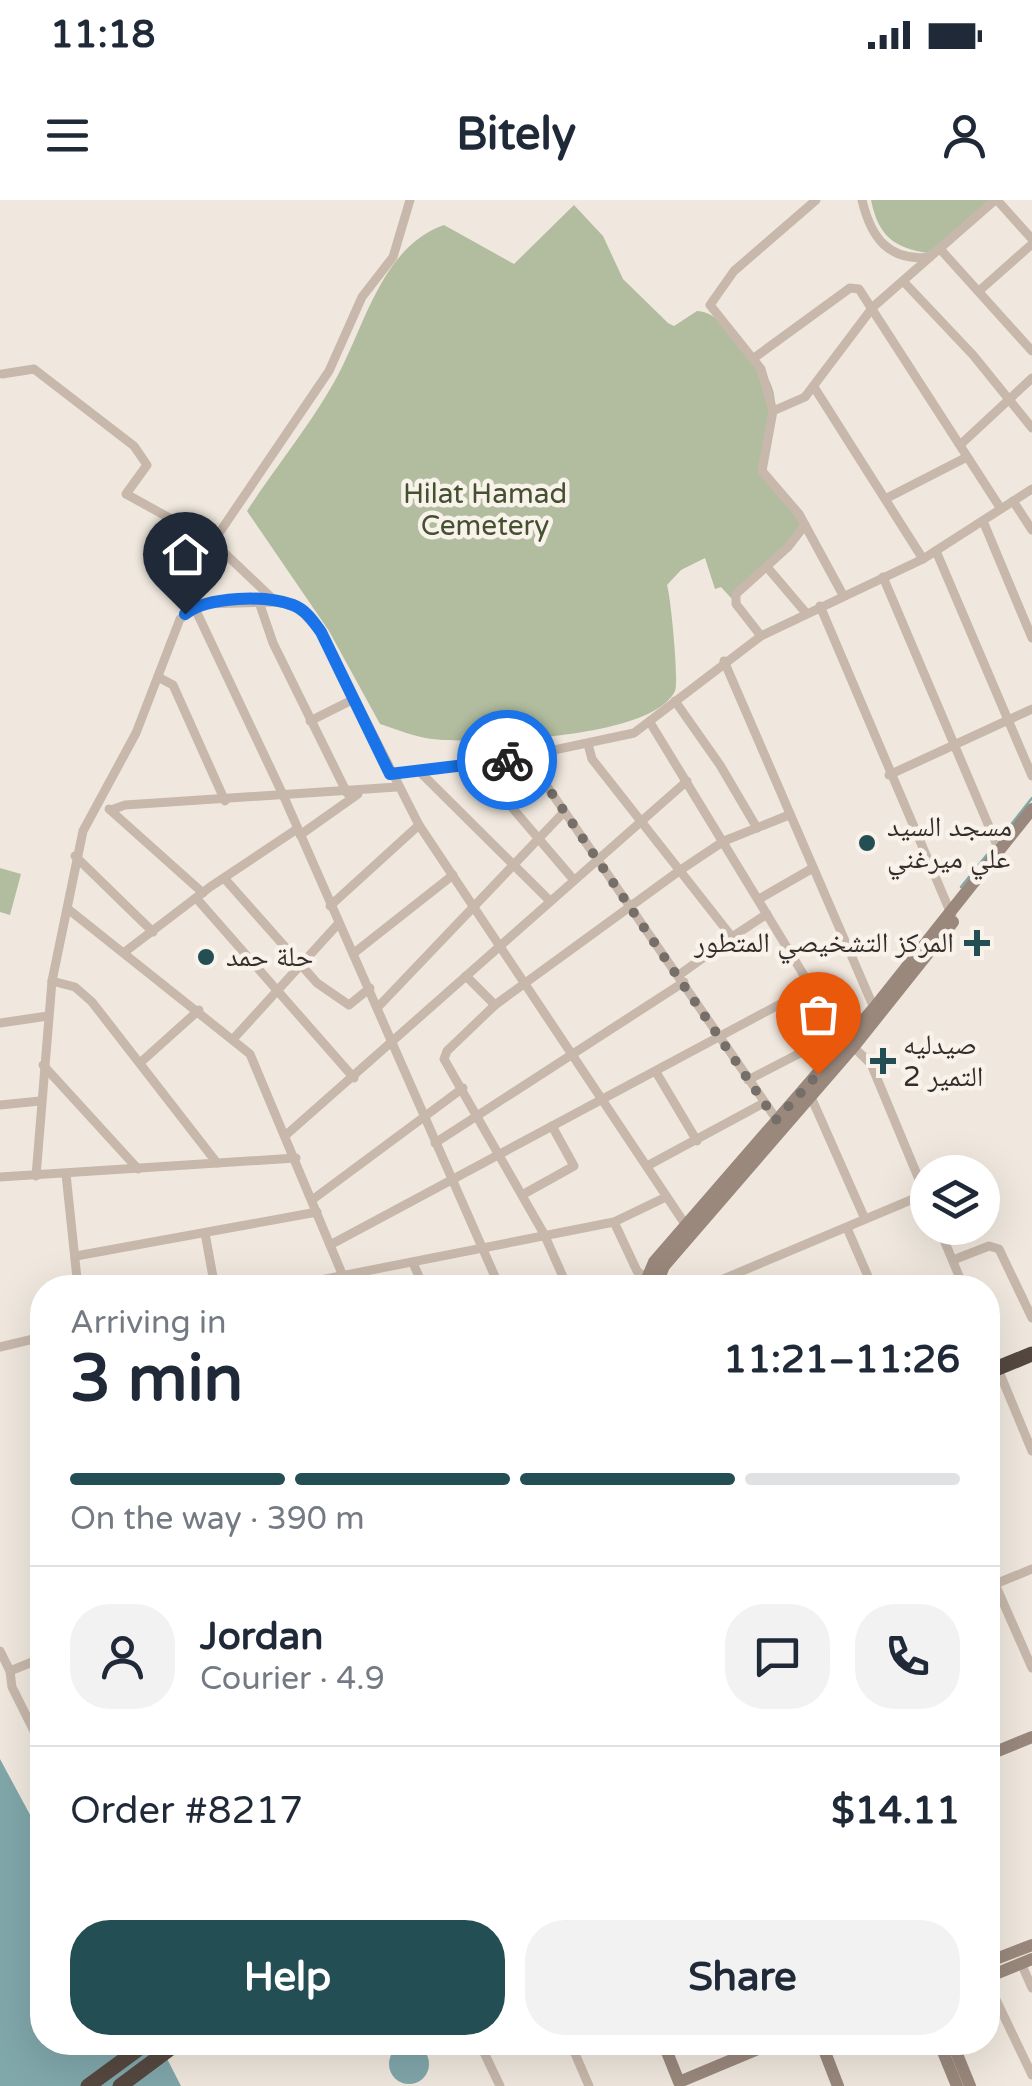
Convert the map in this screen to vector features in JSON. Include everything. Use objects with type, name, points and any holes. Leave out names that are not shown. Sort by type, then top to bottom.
[{"type":"highway","points":[[1000,1371],[1032,1354]]},
{"type":"highway","points":[[1000,1373],[1032,1364]]},
{"type":"highway","points":[[88,2086],[130,2055]]},
{"type":"highway","points":[[120,2086],[161,2055]]},
{"type":"main road","points":[[657,1275],[776,1120],[952,916],[1032,809]]},
{"type":"main road","points":[[689,1230],[811,1097],[847,1039],[1032,822]]},
{"type":"main road","points":[[1000,1750],[1032,1737]]},
{"type":"main road","points":[[1000,1957],[1032,1945]]},
{"type":"main road","points":[[1000,1974],[1027,1961]]},
{"type":"main road","points":[[667,2055],[677,2085],[745,2055]]},
{"type":"main road","points":[[825,2055],[838,2086]]},
{"type":"main road","points":[[945,2055],[958,2086]]},
{"type":"main road","points":[[957,2055],[970,2086]]},
{"type":"street","points":[[410,200],[393,257],[362,297],[329,371],[213,542],[190,593],[370,988],[494,1275]]},
{"type":"street","points":[[816,200],[734,271],[710,306],[754,358],[767,382],[774,411],[762,471],[805,524],[843,595]]},
{"type":"street","points":[[862,200],[870,228],[888,250],[906,258],[931,257]]},
{"type":"street","points":[[774,411],[795,404],[814,387],[873,307],[996,200],[1032,242],[979,291]]},
{"type":"street","points":[[940,250],[1032,350]]},
{"type":"street","points":[[903,281],[1010,398],[1032,428]]},
{"type":"street","points":[[754,358],[850,288],[859,289],[1001,510]]},
{"type":"street","points":[[2,374],[34,369],[134,446],[147,465],[126,494],[213,542],[276,602]]},
{"type":"street","points":[[960,445],[1032,378]]},
{"type":"street","points":[[814,387],[923,558]]},
{"type":"street","points":[[887,498],[967,457]]},
{"type":"street","points":[[390,774],[588,744],[651,724],[761,636],[936,551],[1032,489]]},
{"type":"street","points":[[1013,502],[1032,530]]},
{"type":"street","points":[[983,521],[1032,638]]},
{"type":"street","points":[[761,636],[734,599],[805,524]]},
{"type":"street","points":[[936,551],[1032,776]]},
{"type":"street","points":[[766,566],[806,612]]},
{"type":"street","points":[[883,576],[951,746],[999,850]]},
{"type":"street","points":[[259,602],[267,630],[347,794]]},
{"type":"street","points":[[36,1176],[52,981],[75,856],[98,802],[136,733],[176,626],[194,607],[276,602],[296,606],[312,620],[419,825],[689,1230]]},
{"type":"street","points":[[820,606],[889,776],[952,916]]},
{"type":"street","points":[[724,662],[874,1008]]},
{"type":"street","points":[[158,677],[172,685],[224,801]]},
{"type":"street","points":[[310,720],[354,699]]},
{"type":"street","points":[[675,701],[720,765],[757,828]]},
{"type":"street","points":[[889,776],[1032,709]]},
{"type":"street","points":[[651,724],[812,987],[847,1039],[871,1064],[910,1159]]},
{"type":"street","points":[[588,744],[592,759],[732,938]]},
{"type":"street","points":[[534,754],[542,779],[633,906],[776,1120]]},
{"type":"street","points":[[474,763],[573,879]]},
{"type":"street","points":[[418,770],[549,900]]},
{"type":"street","points":[[286,1135],[686,782]]},
{"type":"street","points":[[110,810],[125,805],[397,788]]},
{"type":"street","points":[[126,951],[224,878],[361,793]]},
{"type":"street","points":[[98,802],[200,896],[277,992],[354,1078]]},
{"type":"street","points":[[378,1007],[564,812]]},
{"type":"street","points":[[562,1275],[480,1117],[444,1059],[447,1051],[495,1005],[680,871],[724,841],[789,815]]},
{"type":"street","points":[[330,906],[419,825]]},
{"type":"street","points":[[75,856],[153,932]]},
{"type":"street","points":[[760,899],[813,868]]},
{"type":"street","points":[[354,954],[453,875]]},
{"type":"street","points":[[224,878],[317,983],[349,1005],[370,988]]},
{"type":"street","points":[[68,908],[235,1038],[258,1068],[342,1274]]},
{"type":"street","points":[[435,1143],[571,1056],[768,914]]},
{"type":"street","points":[[235,1038],[338,924]]},
{"type":"street","points":[[466,976],[495,1005]]},
{"type":"street","points":[[52,981],[83,992],[218,1164]]},
{"type":"street","points":[[330,1245],[812,987]]},
{"type":"street","points":[[141,1062],[199,1010]]},
{"type":"street","points":[[0,1024],[48,1016]]},
{"type":"street","points":[[748,1080],[847,1039]]},
{"type":"street","points":[[43,1065],[138,1169]]},
{"type":"street","points":[[656,1072],[696,1141]]},
{"type":"street","points":[[312,1200],[463,1088]]},
{"type":"street","points":[[811,1097],[865,1219]]},
{"type":"street","points":[[0,1105],[40,1101]]},
{"type":"street","points":[[647,1166],[762,1104]]},
{"type":"street","points":[[522,1195],[574,1166],[552,1126]]},
{"type":"street","points":[[0,1177],[296,1158]]},
{"type":"street","points":[[66,1174],[77,1275]]},
{"type":"street","points":[[338,1275],[614,1222],[666,1198]]},
{"type":"street","points":[[733,1275],[910,1204]]},
{"type":"street","points":[[76,1256],[317,1212]]},
{"type":"street","points":[[614,1222],[645,1275]]},
{"type":"street","points":[[847,1228],[867,1275]]},
{"type":"street","points":[[204,1233],[212,1275]]},
{"type":"street","points":[[946,1245],[959,1275]]},
{"type":"street","points":[[953,1260],[989,1246],[999,1250],[1032,1318]]},
{"type":"street","points":[[413,1262],[418,1275]]},
{"type":"street","points":[[0,1346],[30,1340]]},
{"type":"street","points":[[1000,1389],[1032,1451]]},
{"type":"street","points":[[1000,1582],[1032,1569]]},
{"type":"street","points":[[1000,1604],[1032,1668]]},
{"type":"street","points":[[0,1651],[30,1723]]},
{"type":"street","points":[[10,1671],[30,1663]]},
{"type":"street","points":[[1027,1961],[1032,1988]]},
{"type":"street","points":[[1000,2006],[1032,2075]]},
{"type":"street","points":[[485,2055],[500,2086]]},
{"type":"street","points":[[576,2055],[589,2086]]},
{"type":"green space","points":[[871,200],[992,200],[928,253],[905,248],[889,238],[878,222]]},
{"type":"green space","name":"Hilat Hamad Cemetery","points":[[574,205],[603,236],[623,279],[668,323],[674,326],[697,311],[707,313],[731,330],[764,371],[775,403],[758,472],[802,521],[803,534],[732,599],[721,587],[715,589],[705,558],[681,570],[667,585],[675,691],[660,707],[601,729],[563,735],[455,740],[412,735],[380,724],[329,631],[247,511],[323,401],[382,283],[408,248],[444,225],[514,264]]},
{"type":"green space","points":[[0,868],[21,874],[10,915],[0,912]]},
{"type":"water","points":[[0,1759],[30,1815],[30,2055],[165,2055],[181,2086],[0,2086]]},
{"type":"water","points":[[391,2055],[428,2056],[428,2072],[417,2083],[401,2083],[390,2072]]},
{"type":"waterway","points":[[999,840],[1032,798]]},
{"type":"waterway","points":[[961,887],[994,846]]},
{"type":"way so far","points":[[507,760],[534,754],[542,779],[633,906],[776,1120],[818,1074]]},
{"type":"place","name":"مسجد السيد علي ميرغني","points":[[867,843]]},
{"type":"place","name":"المركز التشخيصي المتطور","points":[[977,943]]},
{"type":"place","name":"حلة حمد","points":[[206,957]]},
{"type":"place","name":"صيدليه التمير 2","points":[[883,1061]]},
{"type":"route","points":[[185,614],[194,607],[224,602],[276,602],[305,612],[321,632],[390,774],[507,760]]}]
